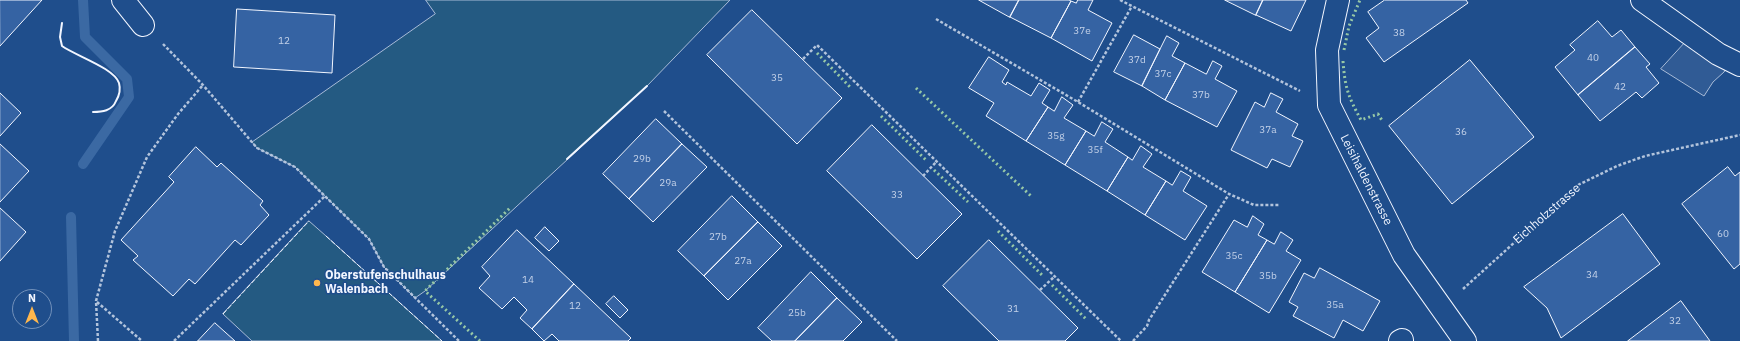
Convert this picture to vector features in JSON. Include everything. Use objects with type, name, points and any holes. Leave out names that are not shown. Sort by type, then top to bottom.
[{"type":"street","points":[[123,0],[143,25]]},
{"type":"street","name":"Leisihaldenstrasse","points":[[1338,0],[1328,50],[1329,105],[1404,255],[1465,341]]},
{"type":"street","points":[[1642,0],[1718,54],[1740,65]]},
{"type":"path","points":[[1120,0],[1329,105]]},
{"type":"path","points":[[1078,102],[1132,6]]},
{"type":"path","points":[[936,19],[1078,102],[1229,194],[1254,205],[1279,205]]},
{"type":"path","points":[[143,25],[202,85],[257,148],[295,167],[369,239],[384,268],[459,341]]},
{"type":"path","points":[[803,59],[817,45],[1122,341]]},
{"type":"path","points":[[98,341],[96,301],[115,231],[147,157],[178,114],[202,85]]},
{"type":"path","points":[[664,111],[897,341]]},
{"type":"path","name":"Eichholzstrasse","points":[[1442,308],[1578,185],[1617,166],[1645,156],[1740,135]]},
{"type":"path","points":[[923,176],[937,161]]},
{"type":"path","points":[[1133,341],[1147,326],[1149,320],[1229,194]]},
{"type":"path","points":[[174,341],[325,196]]},
{"type":"path","points":[[1040,290],[1055,276]]},
{"type":"path","points":[[96,301],[142,341]]},
{"type":"shaded area","points":[[426,0],[730,0],[647,86],[425,291],[415,298],[384,267],[369,239],[295,167],[257,148],[252,142],[435,14]]},
{"type":"shaded area","points":[[1692,35],[1731,61],[1724,72],[1713,82],[1704,96],[1661,69]]},
{"type":"shaded area","name":"Oberstufenschulhaus Walenbach","points":[[309,221],[442,341],[252,341],[223,314]]},
{"type":"building","points":[[0,0],[42,0],[0,46]]},
{"type":"building","points":[[979,0],[1019,0],[1010,17]]},
{"type":"building","points":[[1019,0],[1071,1],[1051,38],[1010,17]]},
{"type":"building","points":[[1078,0],[1093,0],[1088,10],[1112,23],[1092,61],[1051,38],[1071,1],[1076,3]]},
{"type":"building","points":[[1225,0],[1263,0],[1256,15]]},
{"type":"building","points":[[1263,0],[1306,0],[1291,31],[1256,15]]},
{"type":"building","points":[[1385,0],[1466,0],[1468,3],[1384,62],[1366,38],[1379,28],[1368,12]]},
{"type":"building","points":[[237,9],[335,15],[332,73],[234,67]]},
{"type":"building","points":[[752,10],[842,98],[797,144],[707,55]]},
{"type":"building","points":[[1598,21],[1612,37],[1621,30],[1635,47],[1578,95],[1555,67],[1575,50],[1570,45]]},
{"type":"building","points":[[1134,35],[1160,49],[1142,86],[1114,72]]},
{"type":"building","points":[[1167,36],[1179,43],[1172,56],[1185,63],[1165,100],[1142,86]]},
{"type":"building","points":[[1635,47],[1650,64],[1646,67],[1659,83],[1642,98],[1636,92],[1600,121],[1578,95]]},
{"type":"building","points":[[989,57],[1009,70],[1002,82],[1006,85],[1007,82],[1031,96],[1039,83],[1050,90],[1042,103],[1048,107],[1026,141],[986,116],[994,103],[969,88]]},
{"type":"building","points":[[1470,60],[1534,137],[1452,204],[1389,126]]},
{"type":"building","points":[[1213,61],[1222,66],[1215,79],[1237,91],[1217,127],[1165,100],[1185,63],[1206,74]]},
{"type":"building","points":[[0,93],[21,113],[0,136]]},
{"type":"building","points":[[1271,93],[1283,99],[1276,112],[1298,124],[1292,136],[1303,141],[1290,167],[1272,159],[1267,168],[1231,150],[1255,102],[1264,107]]},
{"type":"building","points":[[1062,97],[1073,105],[1064,118],[1086,131],[1065,165],[1026,141],[1048,107],[1054,111]]},
{"type":"building","points":[[656,119],[682,144],[629,199],[603,174]]},
{"type":"building","points":[[1102,122],[1113,129],[1105,142],[1128,157],[1107,191],[1065,165],[1086,131],[1094,136]]},
{"type":"building","points":[[872,125],[962,214],[917,259],[827,171]]},
{"type":"building","points":[[0,144],[29,171],[0,202]]},
{"type":"building","points":[[682,144],[707,167],[653,222],[629,199]]},
{"type":"building","points":[[1141,146],[1152,154],[1143,167],[1166,181],[1145,215],[1107,191],[1128,157],[1132,160]]},
{"type":"building","points":[[196,147],[217,167],[221,163],[263,201],[260,205],[269,215],[241,245],[235,240],[195,284],[189,279],[173,296],[133,260],[138,256],[121,240],[174,182],[169,177]]},
{"type":"building","points":[[1728,167],[1735,176],[1740,172],[1740,264],[1734,269],[1682,204]]},
{"type":"building","points":[[1181,171],[1191,177],[1183,191],[1207,206],[1185,240],[1145,215],[1166,181],[1172,185]]},
{"type":"building","points":[[732,196],[758,222],[704,276],[678,251]]},
{"type":"building","points":[[0,208],[26,232],[0,261]]},
{"type":"building","points":[[1623,214],[1660,264],[1561,338],[1547,308],[1524,287]]},
{"type":"building","points":[[1253,216],[1264,224],[1258,235],[1267,240],[1235,292],[1202,272],[1234,220],[1247,227]]},
{"type":"building","points":[[758,222],[782,246],[728,300],[704,276]]},
{"type":"building","points":[[545,227],[559,241],[549,251],[535,238]]},
{"type":"building","points":[[517,230],[574,284],[532,329],[520,318],[527,310],[514,297],[502,309],[479,288],[490,276],[482,267]]},
{"type":"building","points":[[1281,232],[1293,240],[1286,251],[1301,260],[1269,313],[1235,292],[1267,240],[1274,244]]},
{"type":"building","points":[[989,240],[1078,328],[1065,341],[999,341],[943,286]]},
{"type":"building","points":[[1320,268],[1380,301],[1363,331],[1343,320],[1334,338],[1293,316],[1298,307],[1289,302],[1304,273],[1314,278]]},
{"type":"building","points":[[811,272],[837,298],[795,341],[772,341],[758,328]]},
{"type":"building","points":[[574,284],[631,338],[628,341],[559,341],[552,334],[544,341],[532,329]]},
{"type":"building","points":[[614,296],[628,310],[620,318],[606,304]]},
{"type":"building","points":[[837,298],[862,322],[843,341],[795,341]]},
{"type":"building","points":[[1681,301],[1710,341],[1628,341]]},
{"type":"building","points":[[215,323],[235,341],[198,341]]},
{"type":"waterway","points":[[83,0],[85,37],[127,79],[129,97],[83,164]]},
{"type":"waterway","points":[[71,217],[74,341]]},
{"type":"hedge","points":[[1344,50],[1349,26],[1360,0]]},
{"type":"hedge","points":[[817,53],[850,87]]},
{"type":"hedge","points":[[1343,61],[1348,92],[1361,120],[1378,114],[1383,122]]},
{"type":"hedge","points":[[916,88],[1031,196]]},
{"type":"hedge","points":[[881,116],[927,161]]},
{"type":"hedge","points":[[934,170],[968,202]]},
{"type":"hedge","points":[[480,341],[425,291],[510,208]]},
{"type":"hedge","points":[[998,231],[1043,276]]},
{"type":"hedge","points":[[1052,285],[1087,320]]},
{"type":"fence","points":[[223,314],[309,221]]},
{"type":"fence","points":[[326,236],[442,341]]},
{"type":"wall","points":[[62,23],[60,37],[62,46],[110,72],[119,83],[119,95],[112,107],[103,111],[93,112]]},
{"type":"wall","points":[[567,159],[647,86]]},
{"type":"place","name":"Oberstufenschulhaus Walenbach","points":[[317,283]]}]
